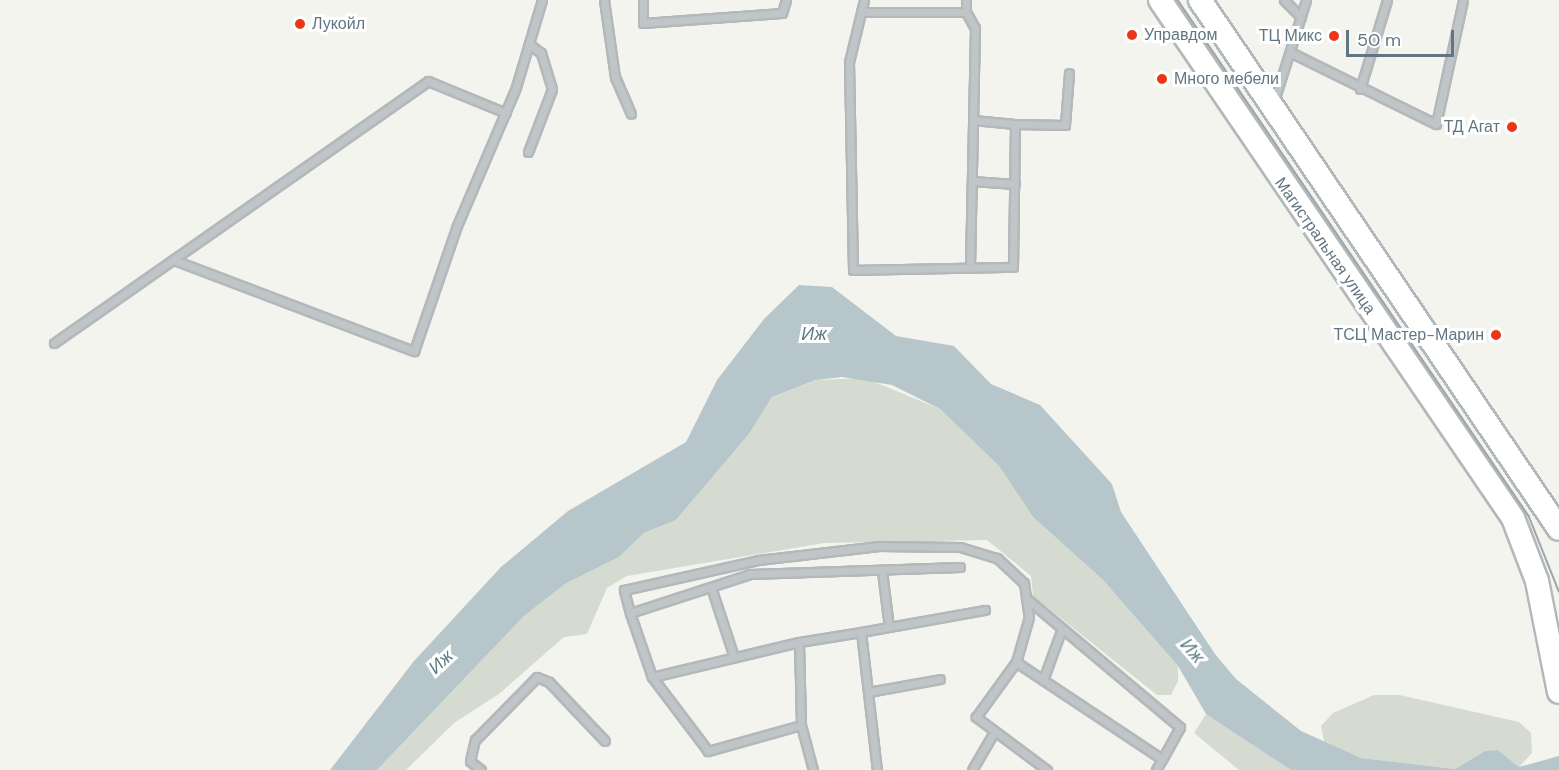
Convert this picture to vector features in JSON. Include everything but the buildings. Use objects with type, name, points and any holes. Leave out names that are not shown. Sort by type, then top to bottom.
[{"type":"main road","name":"Магистральная улица","points":[[1160,0],[1513,518],[1537,581],[1557,685]]},
{"type":"main road","points":[[1200,0],[1559,529]]},
{"type":"lane","points":[[174,260],[414,351],[456,228],[506,112],[543,0]]},
{"type":"lane","points":[[604,0],[615,77],[631,114]]},
{"type":"lane","points":[[643,0],[643,23],[782,13],[786,0]]},
{"type":"lane","points":[[864,0],[849,62],[854,270],[1013,267],[1016,124]]},
{"type":"lane","points":[[966,0],[966,12],[975,32],[970,268]]},
{"type":"lane","points":[[1284,0],[1301,17]]},
{"type":"lane","points":[[1272,107],[1306,0]]},
{"type":"lane","points":[[1360,89],[1387,0]]},
{"type":"lane","points":[[1290,52],[1360,89],[1436,124],[1463,0]]},
{"type":"lane","points":[[861,12],[966,12]]},
{"type":"lane","points":[[528,152],[552,89],[541,54],[529,44]]},
{"type":"lane","points":[[973,120],[1065,125],[1069,73]]},
{"type":"lane","points":[[54,343],[428,81],[506,112]]},
{"type":"lane","points":[[972,181],[1015,184]]},
{"type":"lane","points":[[801,725],[708,751],[652,677],[624,590],[758,560],[879,546],[960,547],[997,558],[1024,583],[1029,617],[1016,662],[976,717],[1047,770]]},
{"type":"lane","points":[[630,613],[750,574],[882,572],[960,567]]},
{"type":"lane","points":[[882,572],[889,627]]},
{"type":"lane","points":[[711,586],[734,657]]},
{"type":"lane","points":[[1026,598],[1180,727],[1156,770]]},
{"type":"lane","points":[[652,677],[799,642],[985,610]]},
{"type":"lane","points":[[1043,680],[1062,628]]},
{"type":"lane","points":[[861,632],[877,770]]},
{"type":"lane","points":[[799,642],[801,725],[813,770]]},
{"type":"lane","points":[[1016,662],[1162,759]]},
{"type":"lane","points":[[481,770],[470,760],[475,740],[537,676],[549,682],[605,741]]},
{"type":"lane","points":[[868,692],[940,679]]},
{"type":"lane","points":[[972,770],[994,732]]},
{"type":"shaded area","points":[[865,378],[940,409],[999,466],[1033,517],[1103,580],[1178,666],[1178,681],[1171,695],[1157,695],[1033,596],[1031,576],[987,540],[824,543],[627,576],[607,588],[587,634],[564,637],[499,694],[454,723],[406,770],[377,770],[524,616],[565,584],[619,557],[644,533],[676,520],[749,434],[772,397],[817,380]]},
{"type":"shaded area","points":[[1374,695],[1400,695],[1519,722],[1531,733],[1532,753],[1519,767],[1498,750],[1485,751],[1455,769],[1361,758],[1325,746],[1321,726],[1333,713]]},
{"type":"shaded area","points":[[1206,714],[1291,770],[1239,770],[1194,733]]},
{"type":"water","name":"Иж","points":[[799,285],[832,287],[896,336],[954,346],[991,384],[1040,405],[1112,484],[1121,512],[1215,654],[1236,679],[1301,731],[1361,758],[1455,769],[1485,751],[1498,750],[1519,767],[1559,756],[1559,770],[1291,770],[1206,714],[1178,666],[1103,580],[1033,517],[999,466],[940,409],[892,385],[842,377],[816,380],[772,397],[749,434],[676,520],[644,533],[619,557],[565,584],[524,616],[377,770],[330,770],[414,661],[501,567],[568,511],[686,442],[717,380],[764,319]]},
{"type":"tram line","points":[[1178,0],[1529,516],[1559,591]]},
{"type":"place","name":"Лукойл","points":[[300,24]]},
{"type":"place","name":"Управдом","points":[[1132,35]]},
{"type":"place","name":"ТЦ Микс","points":[[1334,36]]},
{"type":"place","name":"Много мебели","points":[[1162,79]]},
{"type":"place","name":"ТД Агат","points":[[1512,127]]},
{"type":"place","name":"ТСЦ Мастер-Марин","points":[[1496,335]]}]
